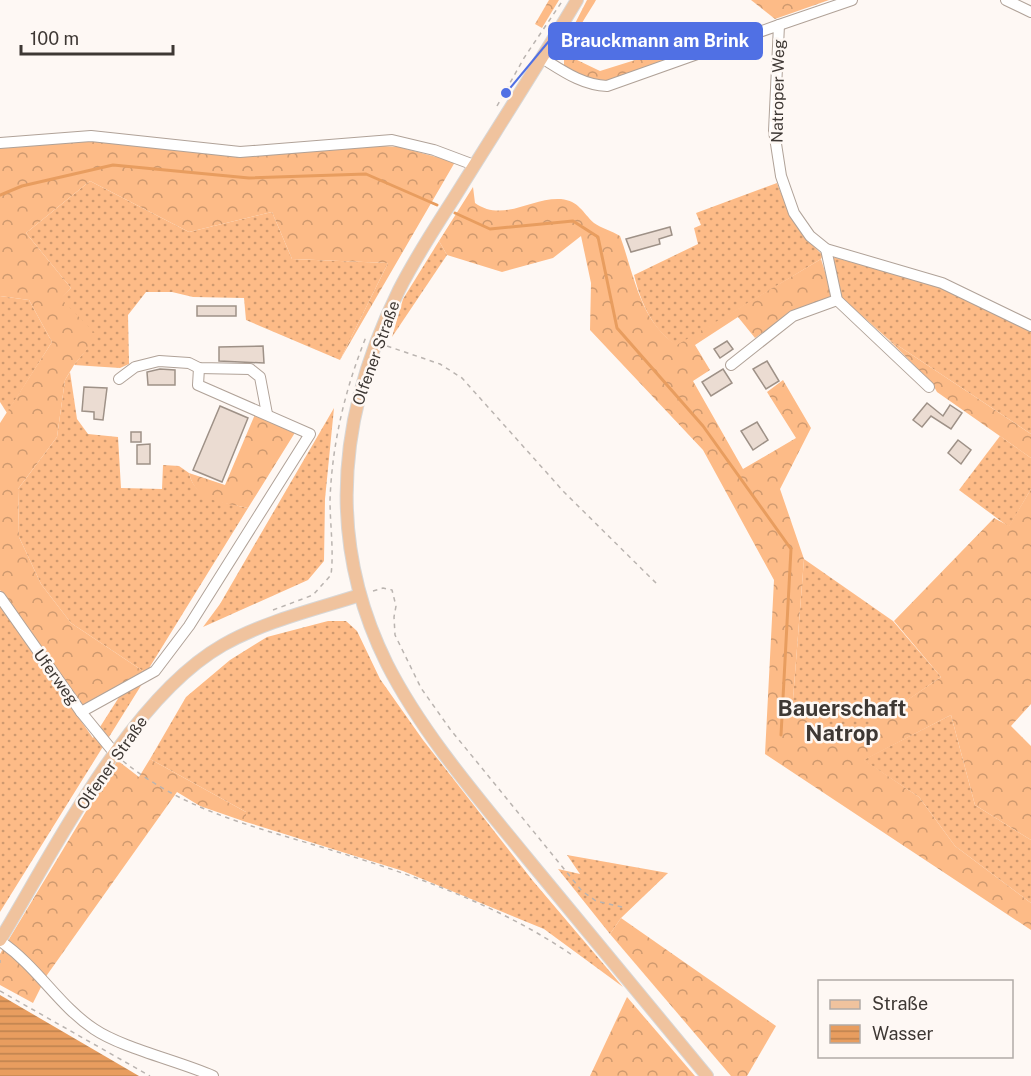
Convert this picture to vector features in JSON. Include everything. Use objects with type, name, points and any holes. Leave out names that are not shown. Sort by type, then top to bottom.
[{"type":"main road","name":"Olfener Straße","points":[[0,941],[103,771],[155,702],[196,663],[254,629],[360,595],[346,531],[347,470],[352,425],[360,387],[377,342],[411,268],[577,0]]},
{"type":"main road","points":[[360,595],[389,667],[434,739],[507,833],[707,1076]]},
{"type":"street","points":[[779,25],[852,0]]},
{"type":"street","points":[[1006,0],[1031,12]]},
{"type":"street","name":"Natroper Weg","points":[[542,58],[593,86],[608,86],[779,25],[774,131],[781,176],[794,213],[810,236],[826,249],[942,283],[1031,326]]},
{"type":"street","points":[[0,143],[92,136],[240,152],[392,140],[434,150],[474,165]]},
{"type":"street","points":[[826,249],[837,300],[929,387]]},
{"type":"street","points":[[730,365],[793,316],[837,300]]},
{"type":"street","points":[[119,379],[135,367],[147,363],[189,363],[199,368],[250,369],[257,372],[267,414]]},
{"type":"street","points":[[81,712],[155,671],[189,626],[310,434],[198,385],[199,368]]},
{"type":"street","name":"Uferweg","points":[[0,597],[81,712],[116,755]]},
{"type":"street","points":[[0,941],[19,954],[77,1017],[96,1030],[213,1076]]},
{"type":"path","points":[[377,342],[440,364],[462,378],[564,492],[659,586]]},
{"type":"path","points":[[360,595],[383,588],[392,590],[396,606],[395,635],[421,688],[450,729],[582,891],[596,901],[622,907]]},
{"type":"path","points":[[116,755],[149,782],[200,809],[427,883],[540,933],[572,955]]},
{"type":"path","points":[[0,991],[150,1076]]},
{"type":"green space","points":[[549,0],[559,0],[542,28],[535,24]]},
{"type":"green space","points":[[587,0],[596,0],[576,35],[575,59],[600,71],[696,41],[702,49],[609,82],[584,77],[564,66],[564,45]]},
{"type":"green space","points":[[751,0],[829,0],[775,19]]},
{"type":"green space","points":[[92,141],[235,154],[368,145],[399,147],[455,162],[340,360],[388,263],[292,259],[272,212],[189,232],[90,181],[26,233],[71,288],[61,299],[98,336],[74,365],[65,380],[57,437],[18,489],[19,537],[41,584],[71,623],[146,673],[82,707],[0,590],[0,423],[52,342],[29,300],[0,296],[0,148]]},
{"type":"green space","points":[[90,181],[189,232],[272,212],[292,259],[388,263],[340,360],[246,320],[244,298],[193,297],[172,292],[146,292],[128,315],[129,364],[120,368],[74,365],[97,336],[60,299],[71,288],[26,233]]},
{"type":"green space","points":[[777,183],[796,222],[823,255],[821,259],[677,346],[661,332],[649,315],[634,275],[698,244],[694,228],[701,225],[696,213]]},
{"type":"green space","points":[[473,187],[475,203],[496,211],[550,199],[567,200],[576,205],[594,223],[620,236],[646,310],[654,324],[677,345],[821,259],[833,297],[790,314],[755,338],[738,317],[695,345],[710,370],[693,381],[743,469],[796,438],[767,392],[783,380],[811,428],[780,489],[804,559],[792,712],[850,739],[941,677],[894,621],[994,518],[1009,526],[1031,489],[1031,704],[1011,726],[1031,746],[1031,840],[975,805],[951,715],[864,760],[919,797],[955,846],[1031,903],[1031,930],[765,754],[774,580],[703,450],[590,330],[591,283],[581,236],[553,258],[502,272],[447,255],[439,241]]},
{"type":"green space","points":[[439,241],[447,255],[392,337],[403,299]]},
{"type":"green space","points":[[833,257],[941,287],[1031,332],[1031,434],[888,339],[842,298]]},
{"type":"green space","points":[[0,296],[29,300],[52,342],[7,413],[0,402]]},
{"type":"green space","points":[[888,339],[1031,434],[1031,458],[937,392],[932,383]]},
{"type":"green space","points":[[70,372],[77,419],[88,434],[118,437],[121,488],[162,489],[163,465],[179,466],[189,473],[197,489],[204,494],[220,501],[248,508],[146,673],[71,623],[41,584],[19,537],[18,489],[57,437],[65,380]]},
{"type":"green space","points":[[334,408],[325,499],[324,561],[308,580],[203,627],[220,604]]},
{"type":"green space","points":[[256,412],[296,431],[248,508],[204,496],[193,483],[189,473],[225,485]]},
{"type":"green space","points":[[1000,436],[1031,458],[1031,489],[1009,527],[959,490]]},
{"type":"green space","points":[[804,559],[893,621],[941,677],[850,740],[792,712]]},
{"type":"green space","points":[[0,606],[93,738],[121,694],[142,684],[0,912]]},
{"type":"green space","points":[[328,621],[346,621],[357,631],[380,679],[423,740],[533,881],[623,987],[544,929],[403,871],[246,822],[246,812],[150,759],[186,697],[230,660],[267,637]]},
{"type":"green space","points":[[951,715],[975,805],[1031,840],[1031,903],[955,846],[919,797],[863,760]]},
{"type":"green space","points":[[150,759],[246,812],[246,822],[200,806],[177,792],[47,975],[33,1003],[0,985],[0,954],[117,760],[139,777]]},
{"type":"green space","points":[[567,855],[668,873],[621,918],[610,934],[558,869],[580,874]]},
{"type":"green space","points":[[621,918],[776,1026],[747,1076],[731,1076],[610,934]]},
{"type":"green space","points":[[627,997],[695,1076],[590,1076]]},
{"type":"water","points":[[0,995],[139,1076],[0,1076]]},
{"type":"building","points":[[670,227],[672,235],[659,239],[660,244],[631,252],[626,239]]},
{"type":"building","points":[[197,306],[236,306],[236,316],[197,316]]},
{"type":"building","points":[[727,341],[733,349],[720,358],[714,349]]},
{"type":"building","points":[[263,346],[264,363],[219,361],[219,347]]},
{"type":"building","points":[[767,361],[779,381],[766,389],[753,369]]},
{"type":"building","points":[[160,369],[175,370],[175,385],[148,385],[147,372]]},
{"type":"building","points":[[723,369],[732,383],[711,396],[702,382]]},
{"type":"building","points":[[84,387],[107,388],[103,420],[94,419],[94,412],[82,411]]},
{"type":"building","points":[[927,403],[943,416],[950,405],[962,413],[951,429],[931,416],[922,427],[913,420]]},
{"type":"building","points":[[220,406],[248,418],[222,482],[193,470]]},
{"type":"building","points":[[757,422],[768,440],[753,450],[741,431]]},
{"type":"building","points":[[131,432],[141,432],[141,442],[131,442]]},
{"type":"building","points":[[958,440],[971,450],[961,464],[948,453]]},
{"type":"building","points":[[150,444],[150,464],[137,464],[137,445]]},
{"type":"waterway","points":[[0,195],[22,186],[113,165],[249,178],[366,174],[437,205]]},
{"type":"waterway","points":[[455,213],[490,229],[573,221],[598,237],[617,328],[703,426],[791,549],[781,735]]},
{"type":"place","name":"Brauckmann am Brink","points":[[506,93]]},
{"type":"district","name":"Bauerschaft Natrop","points":[[842,720]]}]
